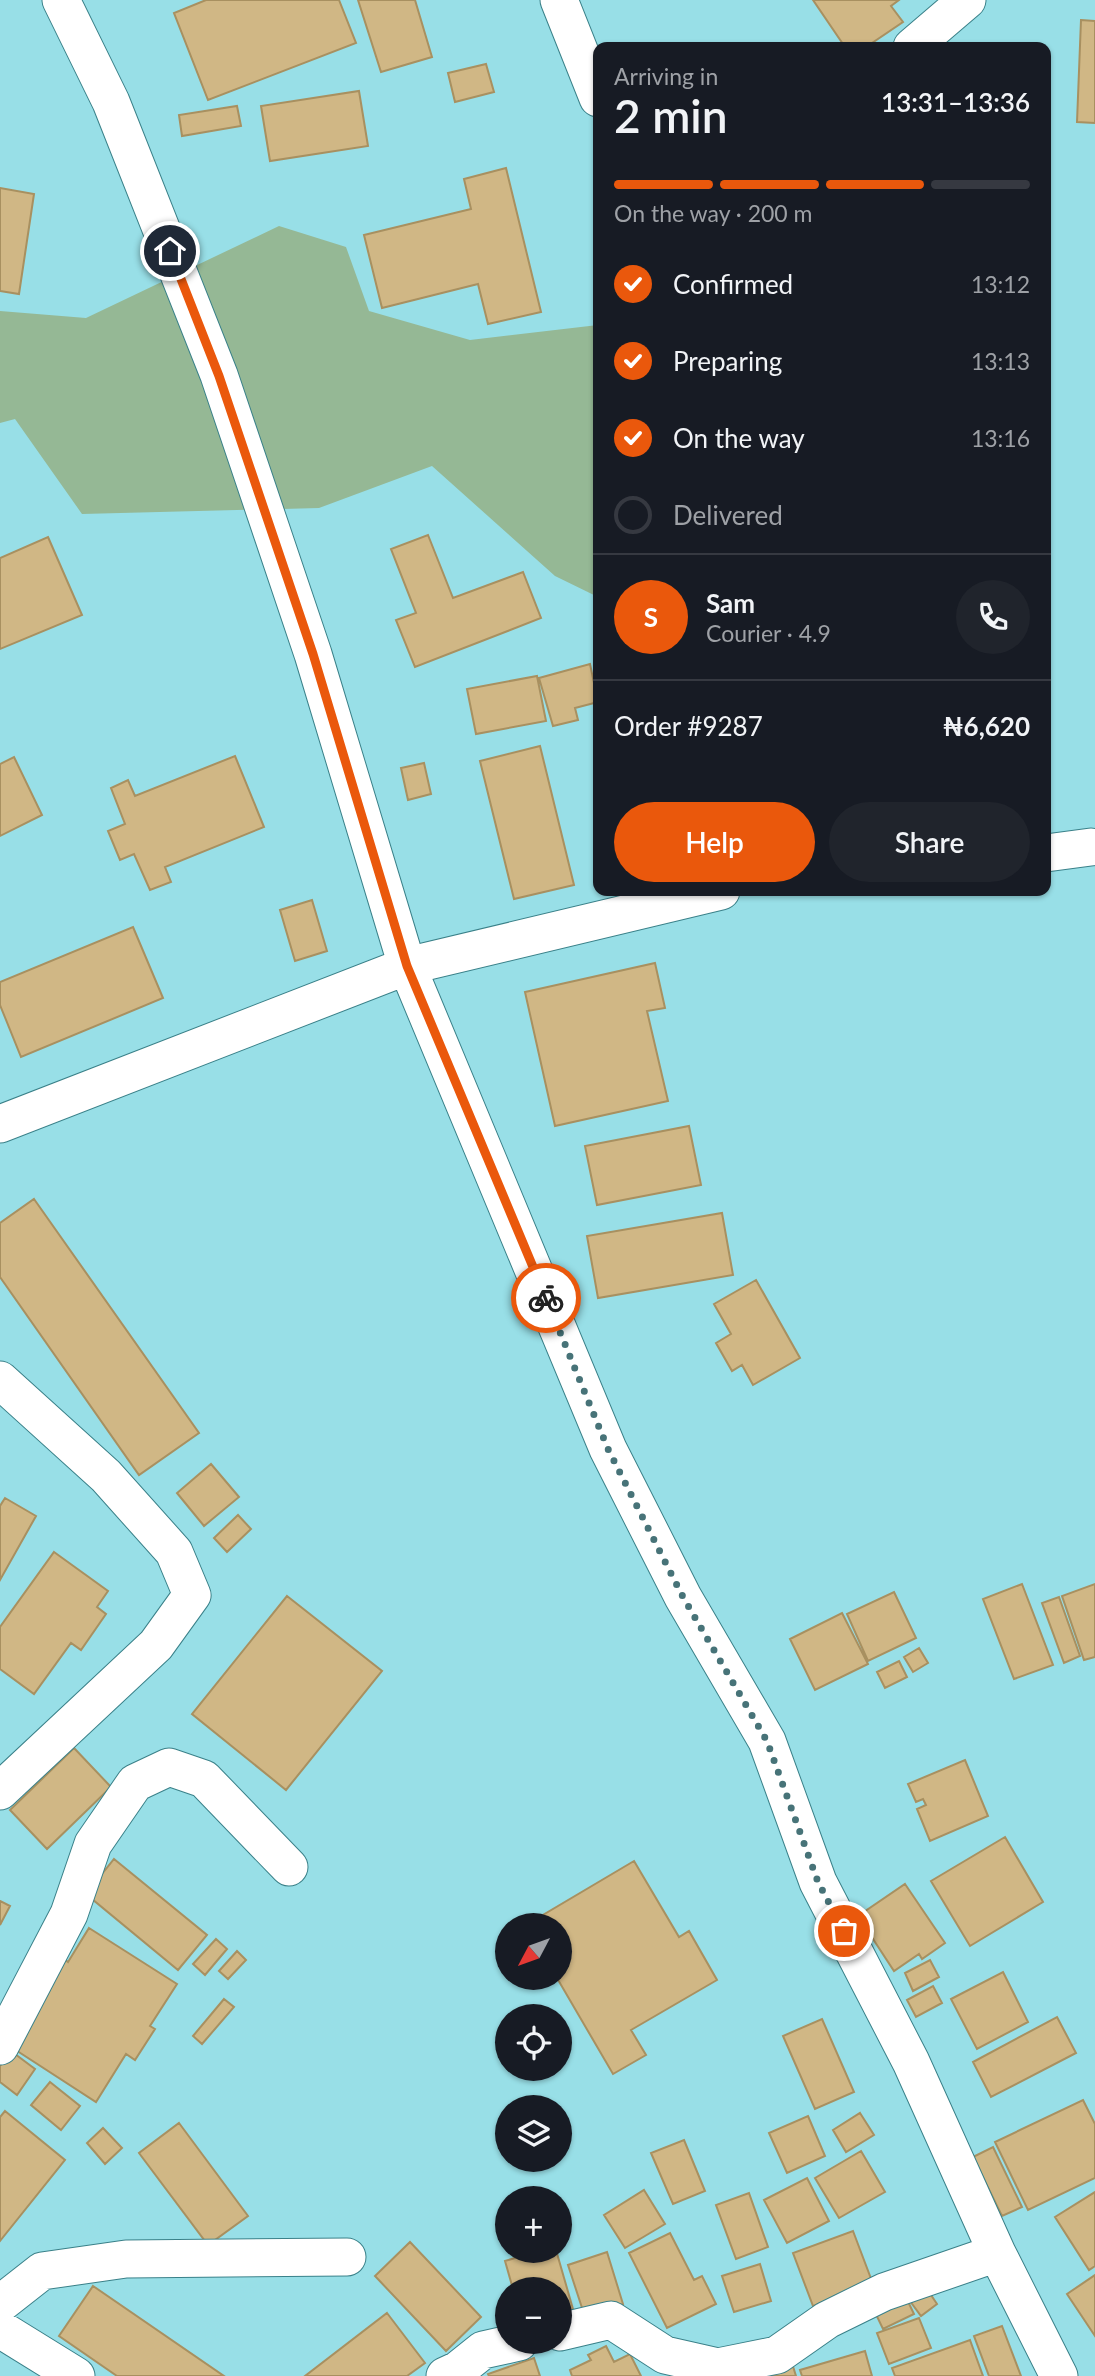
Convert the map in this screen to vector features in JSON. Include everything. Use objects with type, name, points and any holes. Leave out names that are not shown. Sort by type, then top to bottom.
[{"type":"street","points":[[61,0],[111,102],[219,376],[313,654],[407,966],[608,1449],[683,1597],[767,1741],[818,1882],[911,2062],[997,2253],[1059,2376]]},
{"type":"street","points":[[559,0],[593,85]]},
{"type":"street","points":[[918,42],[967,0]]},
{"type":"street","points":[[1051,852],[1091,847]]},
{"type":"street","points":[[0,1124],[407,966],[699,896]]},
{"type":"street","points":[[0,1380],[106,1476],[174,1552],[192,1595],[156,1644],[0,1791]]},
{"type":"street","points":[[0,2046],[69,1914],[93,1844],[135,1783],[169,1767],[204,1779],[289,1867]]},
{"type":"street","points":[[572,2329],[611,2320],[664,2356],[718,2367],[777,2355],[827,2320],[884,2292],[997,2253]]},
{"type":"street","points":[[0,2304],[42,2271],[126,2259],[346,2257]]},
{"type":"street","points":[[0,2329],[76,2376]]},
{"type":"street","points":[[445,2376],[458,2370],[483,2350],[495,2347]]},
{"type":"green space","points":[[279,226],[346,247],[369,311],[470,340],[593,326],[593,595],[555,576],[432,466],[319,508],[82,514],[15,419],[0,423],[0,311],[86,318]]},
{"type":"building","points":[[206,0],[339,0],[356,43],[208,100],[174,13]]},
{"type":"building","points":[[358,0],[415,0],[432,57],[381,72]]},
{"type":"building","points":[[813,0],[899,0],[891,6],[903,22],[873,42],[842,42]]},
{"type":"building","points":[[1081,20],[1095,21],[1095,123],[1077,122]]},
{"type":"building","points":[[486,64],[494,92],[455,102],[448,73]]},
{"type":"building","points":[[359,91],[368,146],[270,161],[261,106]]},
{"type":"building","points":[[237,106],[241,126],[182,136],[179,115]]},
{"type":"building","points":[[506,168],[541,312],[488,324],[478,284],[382,308],[364,235],[471,209],[464,179]]},
{"type":"building","points":[[0,188],[34,194],[19,294],[0,291]]},
{"type":"building","points":[[428,535],[453,598],[523,572],[541,618],[415,667],[396,620],[416,613],[391,549]]},
{"type":"building","points":[[48,537],[82,615],[0,649],[0,558]]},
{"type":"building","points":[[590,664],[593,703],[575,708],[578,720],[553,726],[539,678]]},
{"type":"building","points":[[537,676],[546,721],[476,734],[467,689]]},
{"type":"building","points":[[540,746],[574,885],[514,899],[480,761]]},
{"type":"building","points":[[235,756],[264,827],[165,867],[171,882],[150,890],[134,854],[120,860],[108,831],[125,824],[111,788],[128,780],[135,796]]},
{"type":"building","points":[[14,757],[42,815],[0,836],[0,764]]},
{"type":"building","points":[[424,763],[431,794],[408,800],[401,768]]},
{"type":"building","points":[[312,900],[327,951],[295,961],[280,910]]},
{"type":"building","points":[[133,927],[163,998],[21,1057],[0,1005],[0,982]]},
{"type":"building","points":[[655,963],[665,1008],[647,1011],[668,1101],[555,1126],[525,992]]},
{"type":"building","points":[[689,1126],[701,1185],[597,1205],[585,1146]]},
{"type":"building","points":[[34,1199],[199,1433],[139,1475],[0,1277],[0,1223]]},
{"type":"building","points":[[722,1213],[733,1275],[598,1298],[587,1236]]},
{"type":"building","points":[[756,1280],[800,1358],[753,1385],[742,1365],[732,1371],[716,1343],[731,1334],[714,1304]]},
{"type":"building","points":[[211,1464],[239,1497],[204,1526],[177,1493]]},
{"type":"building","points":[[5,1498],[36,1516],[0,1580],[0,1506]]},
{"type":"building","points":[[238,1515],[251,1529],[227,1552],[214,1538]]},
{"type":"building","points":[[54,1552],[108,1591],[97,1607],[106,1614],[81,1650],[71,1643],[34,1694],[0,1669],[0,1627]]},
{"type":"building","points":[[1022,1584],[1053,1665],[1014,1679],[983,1599]]},
{"type":"building","points":[[1095,1584],[1095,1657],[1084,1660],[1062,1596]]},
{"type":"building","points":[[894,1592],[916,1638],[868,1661],[847,1614]]},
{"type":"building","points":[[287,1596],[382,1671],[286,1790],[192,1714]]},
{"type":"building","points":[[1059,1597],[1080,1656],[1064,1663],[1042,1603]]},
{"type":"building","points":[[842,1613],[868,1664],[815,1690],[790,1639]]},
{"type":"building","points":[[919,1648],[928,1663],[913,1672],[904,1657]]},
{"type":"building","points":[[899,1661],[907,1677],[885,1688],[877,1672]]},
{"type":"building","points":[[74,1748],[111,1787],[47,1849],[10,1810]]},
{"type":"building","points":[[965,1760],[988,1816],[930,1841],[917,1809],[926,1805],[923,1799],[916,1802],[908,1784]]},
{"type":"building","points":[[1005,1837],[1043,1902],[970,1946],[931,1881]]},
{"type":"building","points":[[114,1859],[207,1935],[178,1970],[86,1894]]},
{"type":"building","points":[[634,1861],[679,1937],[689,1931],[717,1980],[631,2030],[646,2055],[613,2074],[564,1990],[572,1990],[572,1913],[546,1913]]},
{"type":"building","points":[[905,1884],[945,1943],[922,1959],[919,1954],[894,1971],[858,1916]]},
{"type":"building","points":[[0,1901],[10,1906],[0,1925]]},
{"type":"building","points":[[89,1928],[177,1984],[150,2026],[155,2029],[135,2060],[126,2054],[96,2102],[8,2045],[58,1954],[68,1962]]},
{"type":"building","points":[[216,1939],[227,1949],[205,1975],[193,1964]]},
{"type":"building","points":[[237,1951],[246,1960],[228,1979],[219,1971]]},
{"type":"building","points":[[930,1960],[939,1977],[913,1991],[905,1973]]},
{"type":"building","points":[[1003,1972],[1028,2022],[977,2049],[951,1999]]},
{"type":"building","points":[[933,1986],[942,2003],[916,2017],[907,2000]]},
{"type":"building","points":[[224,1999],[234,2007],[202,2044],[193,2036]]},
{"type":"building","points":[[1057,2017],[1076,2053],[991,2097],[973,2062]]},
{"type":"building","points":[[822,2019],[854,2092],[815,2109],[783,2036]]},
{"type":"building","points":[[11,2051],[35,2069],[17,2095],[0,2082],[0,2066]]},
{"type":"building","points":[[50,2082],[80,2106],[61,2130],[31,2105]]},
{"type":"building","points":[[1083,2100],[1095,2124],[1095,2178],[1028,2210],[995,2142]]},
{"type":"building","points":[[5,2111],[65,2160],[0,2241],[0,2117]]},
{"type":"building","points":[[860,2113],[874,2135],[846,2152],[833,2130]]},
{"type":"building","points":[[808,2116],[825,2156],[787,2173],[769,2133]]},
{"type":"building","points":[[179,2123],[248,2216],[208,2245],[139,2153]]},
{"type":"building","points":[[103,2128],[122,2148],[105,2164],[87,2143]]},
{"type":"building","points":[[684,2140],[705,2191],[673,2204],[651,2153]]},
{"type":"building","points":[[993,2147],[1022,2207],[1002,2216],[973,2157]]},
{"type":"building","points":[[861,2151],[885,2192],[839,2218],[815,2178]]},
{"type":"building","points":[[807,2178],[829,2221],[787,2243],[764,2200]]},
{"type":"building","points":[[644,2190],[665,2224],[625,2248],[604,2215]]},
{"type":"building","points":[[1095,2192],[1095,2266],[1089,2270],[1055,2217]]},
{"type":"building","points":[[749,2193],[768,2247],[736,2259],[716,2205]]},
{"type":"building","points":[[853,2231],[873,2284],[813,2306],[793,2253]]},
{"type":"building","points":[[670,2233],[694,2280],[702,2276],[716,2304],[667,2328],[629,2253]]},
{"type":"building","points":[[410,2242],[481,2317],[446,2351],[375,2276]]},
{"type":"building","points":[[607,2252],[623,2304],[585,2317],[568,2265]]},
{"type":"building","points":[[506,2263],[560,2263],[564,2277],[510,2277]]},
{"type":"building","points":[[760,2264],[771,2301],[734,2312],[722,2276]]},
{"type":"building","points":[[1095,2275],[1095,2336],[1067,2294]]},
{"type":"building","points":[[93,2286],[224,2376],[117,2376],[59,2336]]},
{"type":"building","points":[[902,2289],[914,2314],[883,2329],[871,2304]]},
{"type":"building","points":[[927,2289],[937,2304],[921,2316],[910,2301]]},
{"type":"building","points":[[387,2313],[425,2363],[407,2376],[305,2376]]},
{"type":"building","points":[[919,2318],[931,2348],[889,2364],[877,2333]]},
{"type":"building","points":[[1002,2326],[1021,2376],[989,2376],[974,2336]]},
{"type":"building","points":[[970,2340],[983,2376],[895,2376],[892,2368]]},
{"type":"building","points":[[606,2346],[614,2362],[630,2354],[641,2376],[572,2376],[570,2370],[591,2360],[588,2355]]},
{"type":"building","points":[[865,2351],[872,2376],[802,2376],[800,2370]]},
{"type":"building","points":[[534,2358],[540,2376],[488,2374]]},
{"type":"building","points":[[791,2360],[796,2376],[756,2376]]},
{"type":"way so far","points":[[546,1298],[608,1449],[683,1597],[767,1741],[818,1882],[844,1931]]},
{"type":"route","points":[[170,251],[219,376],[313,654],[407,966],[494,1168],[546,1298]]}]
